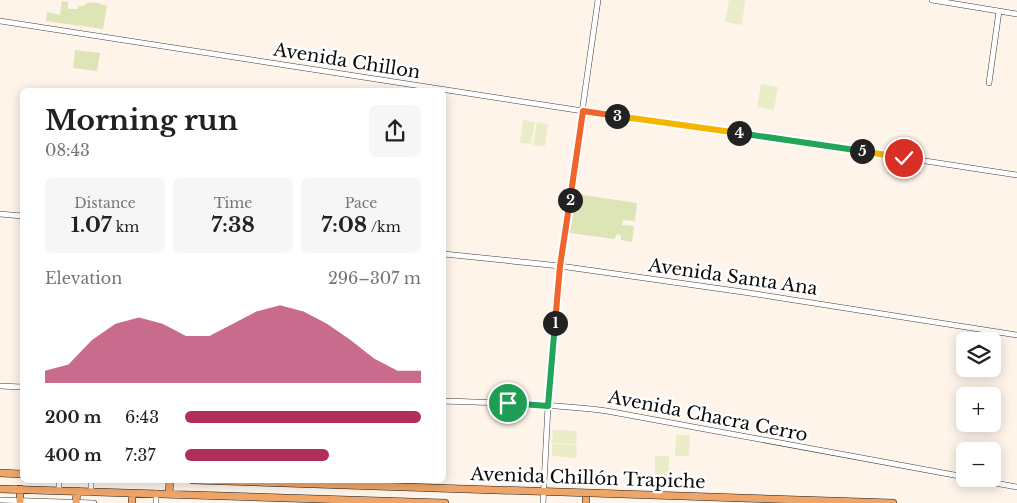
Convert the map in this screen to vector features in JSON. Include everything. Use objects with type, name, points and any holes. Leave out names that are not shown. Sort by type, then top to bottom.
[{"type":"main road","points":[[0,473],[20,474]]},
{"type":"main road","points":[[170,483],[170,494]]},
{"type":"main road","points":[[212,483],[212,495]]},
{"type":"main road","name":"Avenida Chillón Trapiche","points":[[282,483],[636,494],[726,500],[893,503]]},
{"type":"main road","points":[[281,498],[282,483]]},
{"type":"main road","points":[[408,502],[409,487]]},
{"type":"main road","points":[[0,489],[212,495],[232,499],[281,498],[309,501],[443,503],[442,488]]},
{"type":"main road","points":[[20,489],[20,501]]},
{"type":"main road","points":[[76,503],[77,491]]},
{"type":"main road","points":[[132,493],[132,503]]},
{"type":"main road","points":[[586,493],[586,503]]},
{"type":"main road","points":[[636,494],[636,503]]},
{"type":"street","points":[[543,503],[548,406],[560,266],[598,0]]},
{"type":"street","points":[[932,0],[1017,14]]},
{"type":"street","points":[[988,83],[999,11]]},
{"type":"street","name":"Avenida Chillon","points":[[0,21],[434,88]]},
{"type":"street","name":"Avenida Chillon","points":[[446,90],[1017,175]]},
{"type":"street","points":[[0,214],[20,216]]},
{"type":"street","name":"Avenida Santa Ana","points":[[446,254],[560,266],[1017,335]]},
{"type":"street","points":[[0,386],[20,387]]},
{"type":"street","name":"Avenida Chacra Cerro","points":[[446,402],[580,407],[956,475]]},
{"type":"street","points":[[58,491],[59,483]]},
{"type":"street","points":[[91,483],[91,492]]},
{"type":"street","points":[[1001,484],[1017,487]]},
{"type":"street","points":[[156,493],[156,503]]},
{"type":"street","points":[[0,500],[91,503]]},
{"type":"green space","points":[[729,0],[745,0],[742,25],[725,22]]},
{"type":"green space","points":[[62,1],[68,2],[68,9],[78,9],[78,6],[91,3],[107,6],[103,29],[46,21],[47,12],[60,15]]},
{"type":"green space","points":[[75,50],[100,53],[97,71],[73,68]]},
{"type":"green space","points":[[761,84],[778,87],[774,110],[757,107]]},
{"type":"green space","points":[[523,120],[535,122],[531,144],[520,143]]},
{"type":"green space","points":[[537,122],[548,124],[545,146],[533,145]]},
{"type":"green space","points":[[576,194],[637,203],[635,221],[623,220],[622,225],[634,226],[632,242],[621,240],[621,235],[617,234],[614,239],[570,233]]},
{"type":"green space","points":[[553,430],[577,431],[576,444],[552,443]]},
{"type":"green space","points":[[676,435],[690,435],[689,456],[675,456]]},
{"type":"green space","points":[[552,444],[577,445],[576,458],[552,456]]},
{"type":"green space","points":[[655,456],[669,456],[669,479],[655,479]]},
{"type":"route","points":[[508,403],[548,406],[560,266],[583,111],[904,158]]}]
